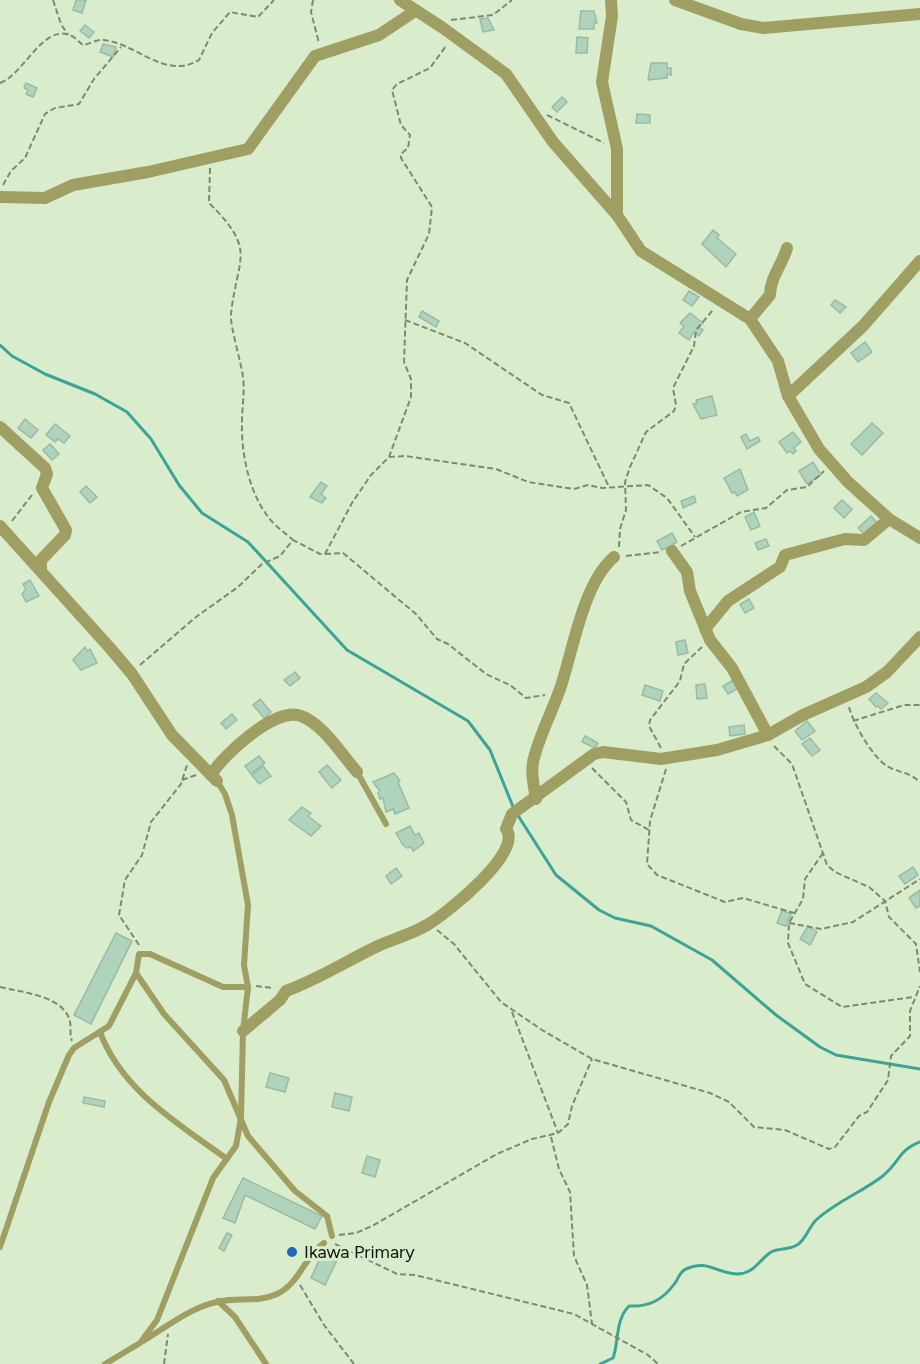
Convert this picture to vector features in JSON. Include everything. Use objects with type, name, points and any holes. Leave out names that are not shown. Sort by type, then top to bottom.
[{"type":"street","points":[[400,0],[441,26],[506,74],[553,142],[617,215],[641,251],[750,319],[778,361],[788,396],[819,449],[832,465],[889,519],[920,538]]},
{"type":"street","points":[[610,0],[612,16],[602,82],[617,149],[617,215]]},
{"type":"street","points":[[675,0],[756,27],[792,27],[920,14]]},
{"type":"street","points":[[0,197],[45,198],[73,185],[242,152],[253,146],[286,94],[321,52],[379,34],[415,11]]},
{"type":"street","points":[[750,319],[770,295],[770,281],[781,268],[787,248]]},
{"type":"street","points":[[788,396],[863,326],[920,261]]},
{"type":"street","points":[[0,427],[45,468],[47,474],[41,485],[66,530],[65,535],[41,560],[41,570]]},
{"type":"street","points":[[707,635],[728,601],[780,567],[785,555],[848,538],[864,540],[889,519]]},
{"type":"street","points":[[3,528],[132,674],[172,735],[214,778],[219,762],[254,732],[273,721],[295,715],[306,718],[334,741],[345,760],[357,772]]},
{"type":"street","points":[[672,551],[687,572],[690,591],[707,635],[732,668],[768,735]]},
{"type":"street","points":[[536,799],[532,780],[533,758],[559,692],[592,590],[604,566],[614,557]]},
{"type":"street","points":[[243,1031],[280,1000],[286,991],[428,924],[444,913],[500,860],[509,842],[509,833],[506,829],[512,814],[536,799],[596,753],[649,759],[669,758],[717,750],[768,735],[803,715],[866,687],[887,672],[920,637]]},
{"type":"lane","points":[[357,772],[386,824]]},
{"type":"lane","points":[[140,1343],[157,1320],[213,1178],[236,1146],[241,1118],[243,1031],[248,987],[244,964],[248,905],[232,814],[225,794],[214,778]]},
{"type":"lane","points":[[0,1247],[49,1102],[74,1048],[110,1026],[136,973],[139,954],[144,952],[223,987],[248,987]]},
{"type":"lane","points":[[136,973],[164,1014],[224,1080],[248,1136],[295,1191],[324,1212],[332,1236]]},
{"type":"lane","points":[[100,1032],[117,1066],[132,1084],[151,1102],[226,1160]]},
{"type":"lane","points":[[105,1364],[169,1325],[218,1301],[257,1299],[277,1294],[296,1277],[316,1248],[324,1243]]},
{"type":"lane","points":[[218,1301],[235,1317],[266,1364]]},
{"type":"path","points":[[53,0],[61,24],[68,35],[83,45],[102,40],[171,66],[185,66],[199,60],[209,38],[230,12],[258,17],[274,0]]},
{"type":"path","points":[[313,0],[311,12],[321,52]]},
{"type":"path","points":[[441,26],[457,18],[496,14],[512,0]]},
{"type":"path","points":[[0,83],[18,72],[47,37],[68,35]]},
{"type":"path","points":[[325,554],[352,503],[371,475],[389,458],[411,397],[411,379],[404,362],[407,280],[429,234],[432,207],[401,158],[401,154],[408,148],[410,135],[401,125],[392,90],[396,84],[430,68],[453,35]]},
{"type":"path","points":[[0,191],[11,171],[25,158],[45,114],[55,108],[79,104],[94,79],[121,46]]},
{"type":"path","points":[[532,114],[554,117],[617,149]]},
{"type":"path","points":[[204,160],[211,174],[208,203],[223,215],[238,240],[240,249],[241,268],[231,315],[244,379],[242,428],[248,476],[269,518],[292,540],[320,554],[344,553],[416,614],[437,639],[448,644],[486,674],[510,685],[524,697],[559,692]]},
{"type":"path","points":[[722,301],[696,330],[694,346],[672,390],[676,407],[646,432],[630,467],[625,484],[626,510],[620,529],[619,556],[672,551],[741,512],[766,508],[788,490],[807,487],[832,465]]},
{"type":"path","points":[[405,320],[465,343],[542,394],[569,403],[609,487]]},
{"type":"path","points":[[389,458],[405,456],[496,469],[528,482],[563,488],[574,489],[588,485],[609,487],[625,484],[648,485],[663,494],[695,537]]},
{"type":"path","points":[[3,528],[41,485]]},
{"type":"path","points":[[132,674],[196,617],[238,587],[262,564],[280,556],[292,540]]},
{"type":"path","points":[[707,635],[684,664],[680,681],[650,720],[651,730],[669,758],[653,805],[647,864],[657,875],[725,902],[743,898],[794,913]]},
{"type":"path","points":[[847,696],[854,721],[884,764],[906,771],[920,782]]},
{"type":"path","points":[[854,721],[904,705],[920,705]]},
{"type":"path","points":[[768,735],[777,750],[792,764],[823,853],[831,869],[869,887],[885,901],[889,917],[916,944],[920,972]]},
{"type":"path","points":[[144,952],[120,918],[121,898],[127,877],[144,850],[151,822],[181,784],[190,752]]},
{"type":"path","points":[[586,761],[627,802],[631,820],[649,830]]},
{"type":"path","points":[[823,853],[806,877],[803,899],[789,923],[789,949],[805,984],[839,1007],[920,994]]},
{"type":"path","points":[[789,923],[828,928],[852,922],[920,879]]},
{"type":"path","points":[[428,924],[447,937],[485,984],[510,1010],[592,1059],[710,1093],[729,1102],[754,1127],[785,1130],[832,1149],[859,1116],[867,1113],[888,1080],[891,1056],[909,1036],[910,1011],[914,996],[920,986]]},
{"type":"path","points":[[0,987],[45,999],[59,1007],[69,1018],[69,1034],[74,1048]]},
{"type":"path","points":[[248,987],[268,987],[286,991]]},
{"type":"path","points":[[510,1010],[525,1041],[558,1133]]},
{"type":"path","points":[[332,1236],[356,1233],[372,1226],[497,1154],[532,1139],[551,1137],[558,1133],[568,1124],[572,1106],[592,1059]]},
{"type":"path","points":[[551,1137],[559,1170],[570,1192],[574,1256],[587,1285],[592,1324]]},
{"type":"path","points":[[324,1243],[341,1247],[397,1274],[574,1314],[648,1355],[658,1364]]},
{"type":"path","points":[[296,1277],[324,1325],[354,1364]]},
{"type":"path","points":[[164,1364],[169,1325]]},
{"type":"building","points":[[76,0],[86,0],[82,13],[73,10]]},
{"type":"building","points":[[581,11],[594,11],[597,23],[594,23],[594,29],[579,29]]},
{"type":"building","points":[[488,18],[494,30],[483,32],[480,19]]},
{"type":"building","points":[[85,25],[94,32],[89,38],[80,31]]},
{"type":"building","points":[[577,37],[588,38],[587,53],[576,53]]},
{"type":"building","points":[[103,44],[116,47],[113,57],[100,52]]},
{"type":"building","points":[[651,63],[667,63],[667,68],[671,68],[671,75],[667,74],[667,78],[648,80]]},
{"type":"building","points":[[26,83],[37,88],[33,97],[26,94],[28,90],[24,88]]},
{"type":"building","points":[[562,97],[567,102],[557,112],[552,107]]},
{"type":"building","points":[[637,114],[650,115],[650,123],[636,123]]},
{"type":"building","points":[[713,230],[719,235],[717,238],[736,254],[726,267],[702,244]]},
{"type":"building","points":[[689,291],[699,297],[692,306],[683,300]]},
{"type":"building","points":[[835,300],[846,307],[840,313],[831,305]]},
{"type":"building","points":[[422,311],[439,321],[436,327],[419,317]]},
{"type":"building","points":[[690,313],[703,323],[699,327],[703,330],[699,336],[694,332],[689,340],[679,333],[684,326],[680,323]]},
{"type":"building","points":[[865,342],[872,352],[858,362],[851,353]]},
{"type":"building","points":[[712,396],[717,415],[701,419],[693,404],[697,403],[696,400]]},
{"type":"building","points":[[25,419],[38,430],[31,438],[18,428]]},
{"type":"building","points":[[872,423],[883,433],[862,455],[851,444]]},
{"type":"building","points":[[55,424],[70,436],[64,443],[58,439],[55,442],[46,435]]},
{"type":"building","points":[[793,432],[801,442],[794,448],[796,451],[793,454],[790,451],[787,453],[779,442]]},
{"type":"building","points":[[746,434],[750,441],[758,437],[760,441],[747,449],[741,437]]},
{"type":"building","points":[[50,444],[59,454],[52,460],[43,450]]},
{"type":"building","points":[[813,462],[821,475],[807,484],[799,471]]},
{"type":"building","points":[[740,469],[748,490],[737,496],[735,492],[732,493],[724,478]]},
{"type":"building","points":[[321,482],[327,486],[321,494],[326,498],[322,503],[310,497]]},
{"type":"building","points":[[86,486],[97,497],[90,503],[80,492]]},
{"type":"building","points":[[694,496],[696,502],[683,508],[681,501]]},
{"type":"building","points":[[842,500],[852,509],[844,518],[834,508]]},
{"type":"building","points":[[754,512],[760,526],[751,530],[745,517]]},
{"type":"building","points":[[871,516],[878,524],[866,536],[858,528]]},
{"type":"building","points":[[672,533],[677,542],[673,544],[675,547],[667,551],[666,548],[662,550],[657,541]]},
{"type":"building","points":[[766,539],[769,546],[758,550],[755,543]]},
{"type":"building","points":[[30,580],[39,596],[26,602],[22,594],[26,589],[23,584]]},
{"type":"building","points":[[749,599],[754,608],[745,613],[740,604]]},
{"type":"building","points":[[685,640],[688,653],[678,655],[676,642]]},
{"type":"building","points":[[85,647],[87,651],[90,649],[97,663],[81,670],[73,660]]},
{"type":"building","points":[[295,672],[300,678],[290,686],[284,680]]},
{"type":"building","points":[[735,679],[740,687],[728,694],[723,686]]},
{"type":"building","points":[[705,684],[707,698],[697,699],[696,685]]},
{"type":"building","points":[[645,685],[663,691],[660,701],[642,695]]},
{"type":"building","points":[[876,693],[888,703],[881,709],[869,699]]},
{"type":"building","points":[[260,699],[271,712],[264,718],[253,705]]},
{"type":"building","points":[[232,714],[237,720],[226,729],[221,723]]},
{"type":"building","points":[[807,721],[815,731],[802,740],[795,731]]},
{"type":"building","points":[[744,725],[745,734],[730,736],[729,727]]},
{"type":"building","points":[[585,736],[598,743],[595,748],[582,742]]},
{"type":"building","points":[[810,738],[820,750],[812,756],[802,744]]},
{"type":"building","points":[[259,756],[265,763],[251,774],[245,766]]},
{"type":"building","points":[[327,765],[341,780],[332,788],[319,772]]},
{"type":"building","points":[[263,766],[271,776],[259,784],[252,775]]},
{"type":"building","points":[[394,773],[400,781],[398,782],[409,808],[395,814],[393,809],[386,812],[383,798],[380,799],[378,793],[380,791],[373,782]]},
{"type":"building","points":[[302,807],[311,813],[308,816],[321,826],[311,836],[289,820]]},
{"type":"building","points":[[410,826],[415,835],[419,833],[424,843],[413,851],[411,847],[407,848],[403,845],[396,833]]},
{"type":"building","points":[[913,867],[918,875],[905,884],[899,876]]},
{"type":"building","points":[[396,868],[402,876],[391,884],[386,876]]},
{"type":"building","points":[[920,890],[920,906],[916,908],[909,898]]},
{"type":"building","points":[[782,910],[791,914],[786,926],[777,923]]},
{"type":"building","points":[[808,926],[817,932],[810,945],[800,939]]},
{"type":"building","points":[[116,933],[132,941],[91,1024],[74,1015]]},
{"type":"building","points":[[270,1073],[289,1078],[285,1092],[266,1087]]},
{"type":"building","points":[[335,1093],[352,1097],[349,1111],[332,1107]]},
{"type":"building","points":[[84,1097],[105,1101],[104,1107],[83,1103]]},
{"type":"building","points":[[367,1156],[380,1160],[375,1177],[362,1173]]},
{"type":"building","points":[[243,1178],[322,1216],[315,1229],[245,1195],[235,1223],[223,1218]]},
{"type":"building","points":[[227,1233],[232,1235],[224,1251],[219,1248]]},
{"type":"building","points":[[325,1247],[340,1254],[325,1285],[311,1278]]},
{"type":"waterway","points":[[0,345],[12,356],[45,374],[95,394],[127,412],[151,439],[179,485],[202,513],[248,542],[347,650],[468,721],[490,750],[514,809]]},
{"type":"waterway","points":[[517,814],[556,875],[599,910],[615,918],[651,926],[712,960],[776,1015],[820,1047],[836,1055],[920,1069]]},
{"type":"waterway","points":[[600,1364],[613,1358],[619,1324],[629,1306],[649,1304],[660,1298],[670,1289],[680,1273],[694,1266],[706,1266],[737,1274],[748,1272],[771,1252],[797,1245],[816,1220],[884,1175],[903,1152],[920,1142]]},
{"type":"place","name":"Ikawa Primary","points":[[292,1252]]}]
